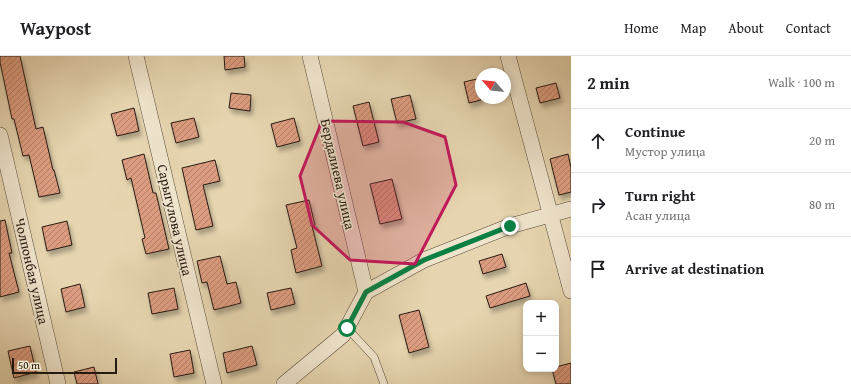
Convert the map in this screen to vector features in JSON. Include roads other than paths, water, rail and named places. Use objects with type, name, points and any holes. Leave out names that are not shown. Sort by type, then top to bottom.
[{"type":"street","name":"Сарыгулова улица","points":[[136,56],[214,384]]},
{"type":"street","name":"Бердалиева улица","points":[[310,56],[366,292]]},
{"type":"street","points":[[508,56],[571,291]]},
{"type":"street","name":"Чолпонбая улица","points":[[0,135],[58,384]]},
{"type":"street","points":[[284,384],[343,335],[366,292],[424,260],[510,226],[571,209]]},
{"type":"lane","points":[[347,328],[374,357],[384,384]]}]
